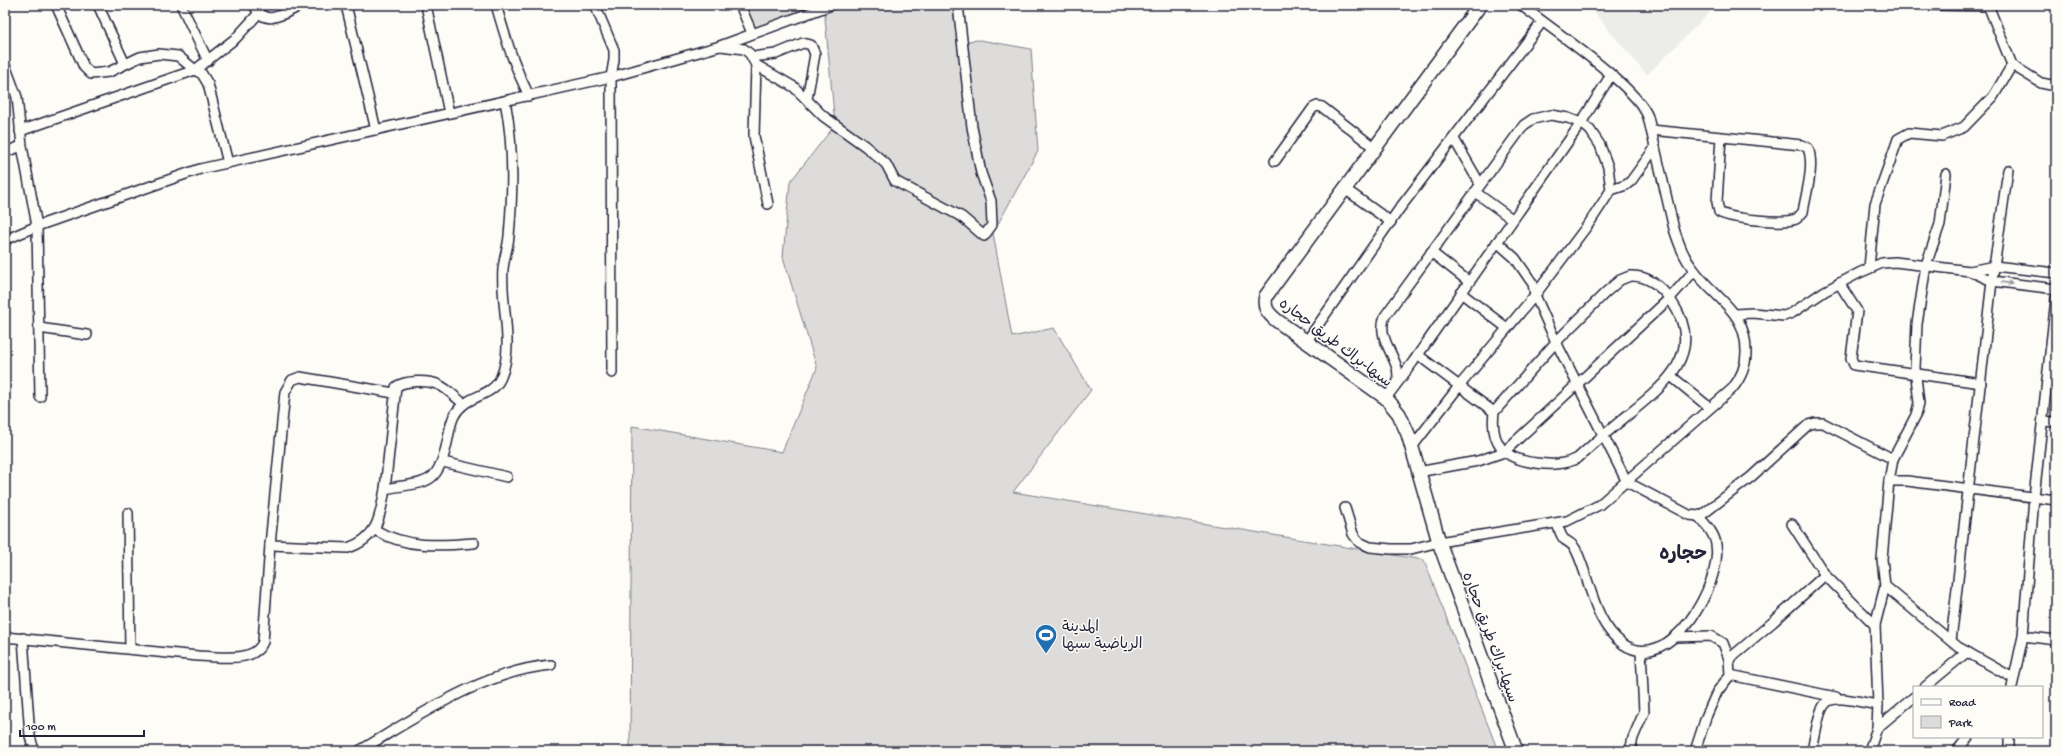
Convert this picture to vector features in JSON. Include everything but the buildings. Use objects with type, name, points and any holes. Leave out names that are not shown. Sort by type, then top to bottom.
[{"type":"main road","name":"سبها-براك طريق حجاره","points":[[1480,5],[1266,296],[1265,305],[1267,312],[1306,342],[1386,398],[1399,414],[1412,447],[1439,542],[1516,751]]},
{"type":"street","points":[[56,5],[84,67],[91,74],[109,72],[140,58],[159,54],[178,56],[202,74],[208,84],[228,162]]},
{"type":"street","points":[[98,5],[125,64]]},
{"type":"street","points":[[181,5],[208,61]]},
{"type":"street","points":[[254,5],[258,14],[266,19],[272,18],[302,5]]},
{"type":"street","points":[[346,5],[376,130]]},
{"type":"street","points":[[426,5],[449,113]]},
{"type":"street","points":[[496,5],[513,63],[529,96]]},
{"type":"street","points":[[595,5],[614,50],[611,77],[612,373]]},
{"type":"street","points":[[740,5],[752,33]]},
{"type":"street","points":[[5,240],[38,226],[200,169],[611,77],[720,46],[814,8],[831,5]]},
{"type":"street","points":[[720,46],[744,49],[754,61],[787,83],[807,99],[829,120],[865,146],[886,164],[895,181],[962,216],[984,236],[992,225],[991,201],[981,173],[972,127],[958,5]]},
{"type":"street","points":[[1345,508],[1353,534],[1359,542],[1370,547],[1411,550],[1439,542],[1557,524],[1587,513],[1627,482],[1732,389],[1743,371],[1746,340],[1743,327],[1735,314],[1694,271],[1679,246],[1646,110],[1642,104],[1611,75],[1521,5]]},
{"type":"street","points":[[1924,5],[1988,6],[2012,65],[2041,83],[2056,86]]},
{"type":"street","points":[[20,131],[195,70],[236,38],[258,14]]},
{"type":"street","points":[[1306,342],[1391,222],[1542,22]]},
{"type":"street","points":[[754,61],[803,43],[811,45],[815,54],[807,99]]},
{"type":"street","points":[[754,61],[754,136],[768,204]]},
{"type":"street","points":[[5,65],[17,97],[22,146],[38,226],[40,397]]},
{"type":"street","points":[[1869,268],[1871,230],[1875,204],[1898,139],[1909,133],[1942,136],[1964,126],[1993,97],[2012,65]]},
{"type":"street","points":[[1386,398],[1418,355],[1468,281],[1581,123],[1611,75]]},
{"type":"street","points":[[385,489],[431,479],[443,462],[453,417],[471,398],[490,391],[497,384],[506,360],[503,269],[509,238],[512,161],[505,101]]},
{"type":"street","points":[[1275,161],[1313,108],[1317,106],[1322,107],[1376,148]]},
{"type":"street","points":[[1398,381],[1397,369],[1385,339],[1384,319],[1521,128],[1528,122],[1551,115],[1581,123],[1590,130],[1600,145],[1608,167],[1611,190]]},
{"type":"street","points":[[1651,130],[1802,145],[1808,148],[1810,155],[1810,168],[1803,212],[1796,219],[1755,220],[1725,216],[1719,212],[1717,202],[1721,137]]},
{"type":"street","points":[[1454,139],[1480,184]]},
{"type":"street","points":[[5,152],[22,146]]},
{"type":"street","points":[[1412,447],[1460,385],[1535,295],[1590,222],[1611,190],[1629,183],[1655,148]]},
{"type":"street","points":[[1950,641],[1992,281],[2008,170]]},
{"type":"street","points":[[1869,751],[1877,728],[1878,705],[1875,625],[1884,586],[1882,559],[1889,481],[1893,459],[1916,415],[1919,392],[1916,374],[1917,324],[1926,266],[1940,224],[1946,174]]},
{"type":"street","points":[[1345,189],[1391,222]]},
{"type":"street","points":[[1475,192],[1512,219]]},
{"type":"street","points":[[1497,242],[1519,263],[1533,284],[1535,295],[1556,342],[1627,482],[1684,513],[1698,516],[1709,528],[1716,544],[1711,582],[1700,605],[1686,625],[1674,637],[1654,650],[1641,651],[1624,644],[1607,626],[1596,605],[1575,547],[1563,538],[1557,524]]},
{"type":"street","points":[[1431,252],[1468,281]]},
{"type":"street","points":[[1735,314],[1753,313],[1784,316],[1792,313],[1840,283],[1882,263],[1895,262],[1970,271],[1992,281],[2056,289]]},
{"type":"street","points":[[1970,271],[1994,266],[2056,273]]},
{"type":"street","points":[[1418,472],[1482,460],[1504,452],[1670,298],[1694,271]]},
{"type":"street","points":[[1644,277],[1658,285],[1670,298],[1682,321],[1686,341],[1682,355],[1671,376],[1648,399],[1578,458],[1563,464],[1524,462],[1514,459],[1504,452],[1497,442],[1494,412],[1556,342],[1615,283],[1624,278],[1644,277]]},
{"type":"street","points":[[1840,283],[1857,311],[1852,362],[1861,366],[1980,383]]},
{"type":"street","points":[[1461,293],[1507,328]]},
{"type":"street","points":[[1884,586],[1950,641],[2012,682],[2022,636],[2034,497],[2043,421],[2054,357],[2056,299]]},
{"type":"street","points":[[39,328],[87,335]]},
{"type":"street","points":[[1418,355],[1494,412]]},
{"type":"street","points":[[1671,376],[1710,408]]},
{"type":"street","points":[[5,637],[226,657],[248,655],[258,651],[263,642],[267,606],[270,545],[285,392],[288,384],[300,377],[394,393]]},
{"type":"street","points":[[270,545],[348,548],[360,544],[374,530],[382,506],[385,489],[394,393],[396,387],[402,384],[434,383],[439,385],[464,404]]},
{"type":"street","points":[[2043,421],[2056,422]]},
{"type":"street","points":[[1698,516],[1709,511],[1751,477],[1808,425],[1824,423],[1893,459]]},
{"type":"street","points":[[443,462],[507,477]]},
{"type":"street","points":[[1889,481],[1907,481],[2056,500]]},
{"type":"street","points":[[128,513],[130,649]]},
{"type":"street","points":[[1792,524],[1825,575],[1875,625]]},
{"type":"street","points":[[374,530],[389,539],[407,544],[474,543]]},
{"type":"street","points":[[1729,659],[1774,622],[1825,575]]},
{"type":"street","points":[[1674,637],[1705,636],[1716,638],[1726,648],[1729,659],[1730,675],[1717,692],[1706,717],[1695,751]]},
{"type":"street","points":[[2022,636],[2056,640]]},
{"type":"street","points":[[23,638],[30,736],[34,751]]},
{"type":"street","points":[[1630,751],[1633,738],[1644,712],[1641,651]]},
{"type":"street","points":[[1926,686],[1967,652]]},
{"type":"street","points":[[359,751],[454,696],[514,673],[551,665]]},
{"type":"street","points":[[1730,675],[1878,705]]},
{"type":"street","points":[[1812,751],[1821,708],[1827,700],[1836,697]]},
{"type":"street","points":[[1877,728],[1913,698]]},
{"type":"street","points":[[1958,751],[1967,738]]},
{"type":"street","points":[[2009,738],[2009,751]]},
{"type":"shaded area","points":[[1588,5],[1706,5],[1711,11],[1647,75]]},
{"type":"green space","points":[[740,5],[815,5],[813,11],[749,32]]},
{"type":"green space","name":"المدينة الرياضية سبها","points":[[831,5],[963,5],[967,41],[980,40],[1031,49],[1038,151],[993,233],[1012,337],[1054,328],[1091,390],[1013,492],[1424,560],[1498,751],[630,751],[632,426],[782,452],[817,368],[783,257],[790,182],[835,125],[824,7]]},
{"type":"place","name":"المدينة الرياضية سبها","points":[[1046,654]]},
{"type":"district","name":"حجاره","points":[[1683,552]]}]
